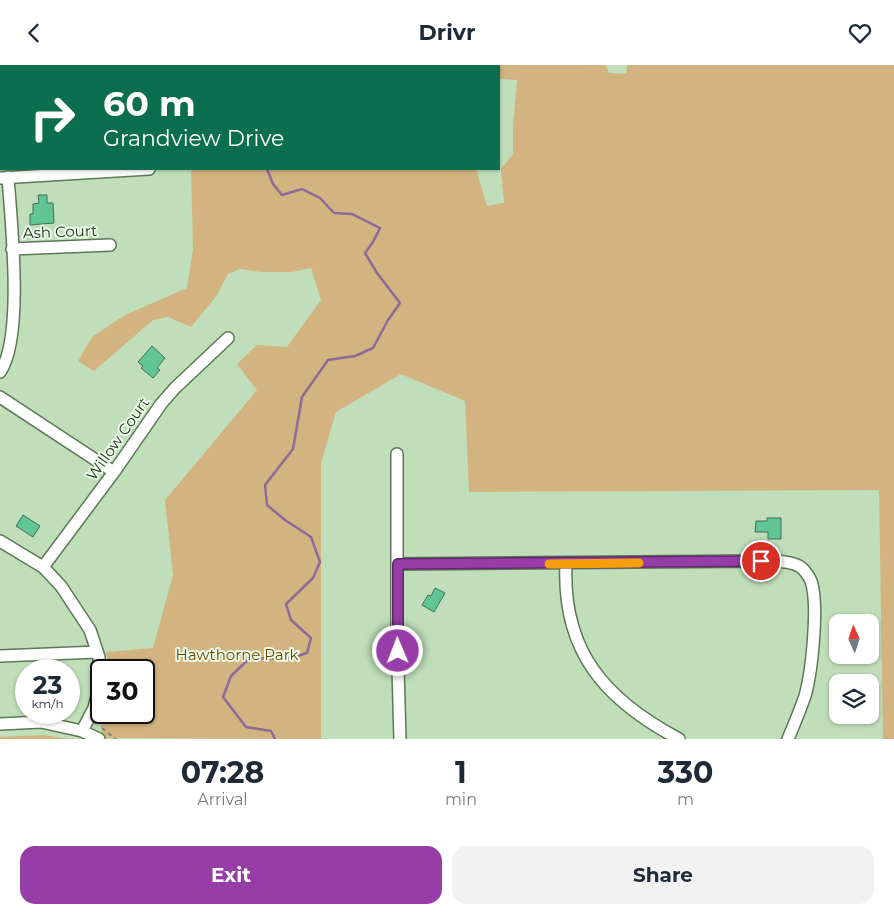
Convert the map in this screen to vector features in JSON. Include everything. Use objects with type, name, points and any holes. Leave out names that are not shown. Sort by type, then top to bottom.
[{"type":"street","points":[[0,372],[4,367],[10,346],[13,323],[12,249],[4,177],[37,172],[112,170]]},
{"type":"street","name":"Ash Court","points":[[12,249],[110,245]]},
{"type":"street","name":"Willow Court","points":[[43,567],[114,472],[161,404],[175,388],[228,339]]},
{"type":"street","points":[[0,397],[114,472]]},
{"type":"street","points":[[397,454],[397,633],[400,739]]},
{"type":"street","points":[[0,541],[43,567],[61,586],[90,630],[98,657],[99,688],[94,708],[82,731]]},
{"type":"street","points":[[398,564],[788,562],[799,567],[808,575],[812,582],[814,623],[811,660],[805,695],[788,739]]},
{"type":"street","points":[[566,564],[565,584],[568,615],[578,644],[589,665],[613,695],[634,712],[679,739]]},
{"type":"street","points":[[0,656],[97,652]]},
{"type":"street","points":[[0,724],[41,722],[101,733]]},
{"type":"path","points":[[101,733],[116,739]]},
{"type":"green space","name":"Hawthorne Park","points":[[500,65],[606,65],[609,73],[626,74],[627,65],[894,65],[894,739],[883,739],[879,490],[469,492],[465,401],[401,374],[336,412],[321,463],[321,739],[103,738],[101,724],[155,724],[155,659],[108,659],[106,652],[153,648],[173,575],[165,500],[257,390],[237,364],[257,345],[287,347],[321,300],[311,268],[292,272],[262,272],[240,269],[228,274],[217,295],[191,327],[168,317],[153,320],[94,371],[78,361],[92,337],[125,315],[187,288],[193,249],[191,170],[476,170],[487,206],[504,203],[501,169],[513,154],[513,125],[517,80],[500,79]]},
{"type":"green space","points":[[44,735],[69,739],[0,739],[0,737]]},
{"type":"building","points":[[38,195],[47,195],[47,203],[53,203],[54,223],[30,225],[30,214],[33,214],[33,204],[39,203]]},
{"type":"building","points":[[152,346],[165,358],[157,368],[160,370],[153,378],[141,368],[143,366],[138,362]]},
{"type":"building","points":[[23,515],[40,526],[33,537],[16,526]]},
{"type":"building","points":[[767,518],[781,518],[781,539],[768,539],[768,532],[755,532],[756,521],[767,521]]},
{"type":"building","points":[[435,588],[445,593],[434,612],[422,605],[428,595],[431,596]]},
{"type":"waterway","points":[[267,170],[273,184],[282,195],[302,189],[320,198],[334,213],[352,214],[380,228],[365,253],[377,273],[400,303],[388,320],[373,348],[355,356],[328,360],[302,397],[293,449],[265,485],[267,505],[285,520],[311,537],[320,562],[313,578],[286,604],[291,620],[311,638],[307,653],[288,659],[250,658],[231,676],[223,697],[246,727],[271,731],[275,739]]},
{"type":"slow traffic","points":[[549,564],[639,563]]},
{"type":"route","points":[[398,651],[398,564],[761,561]]}]
